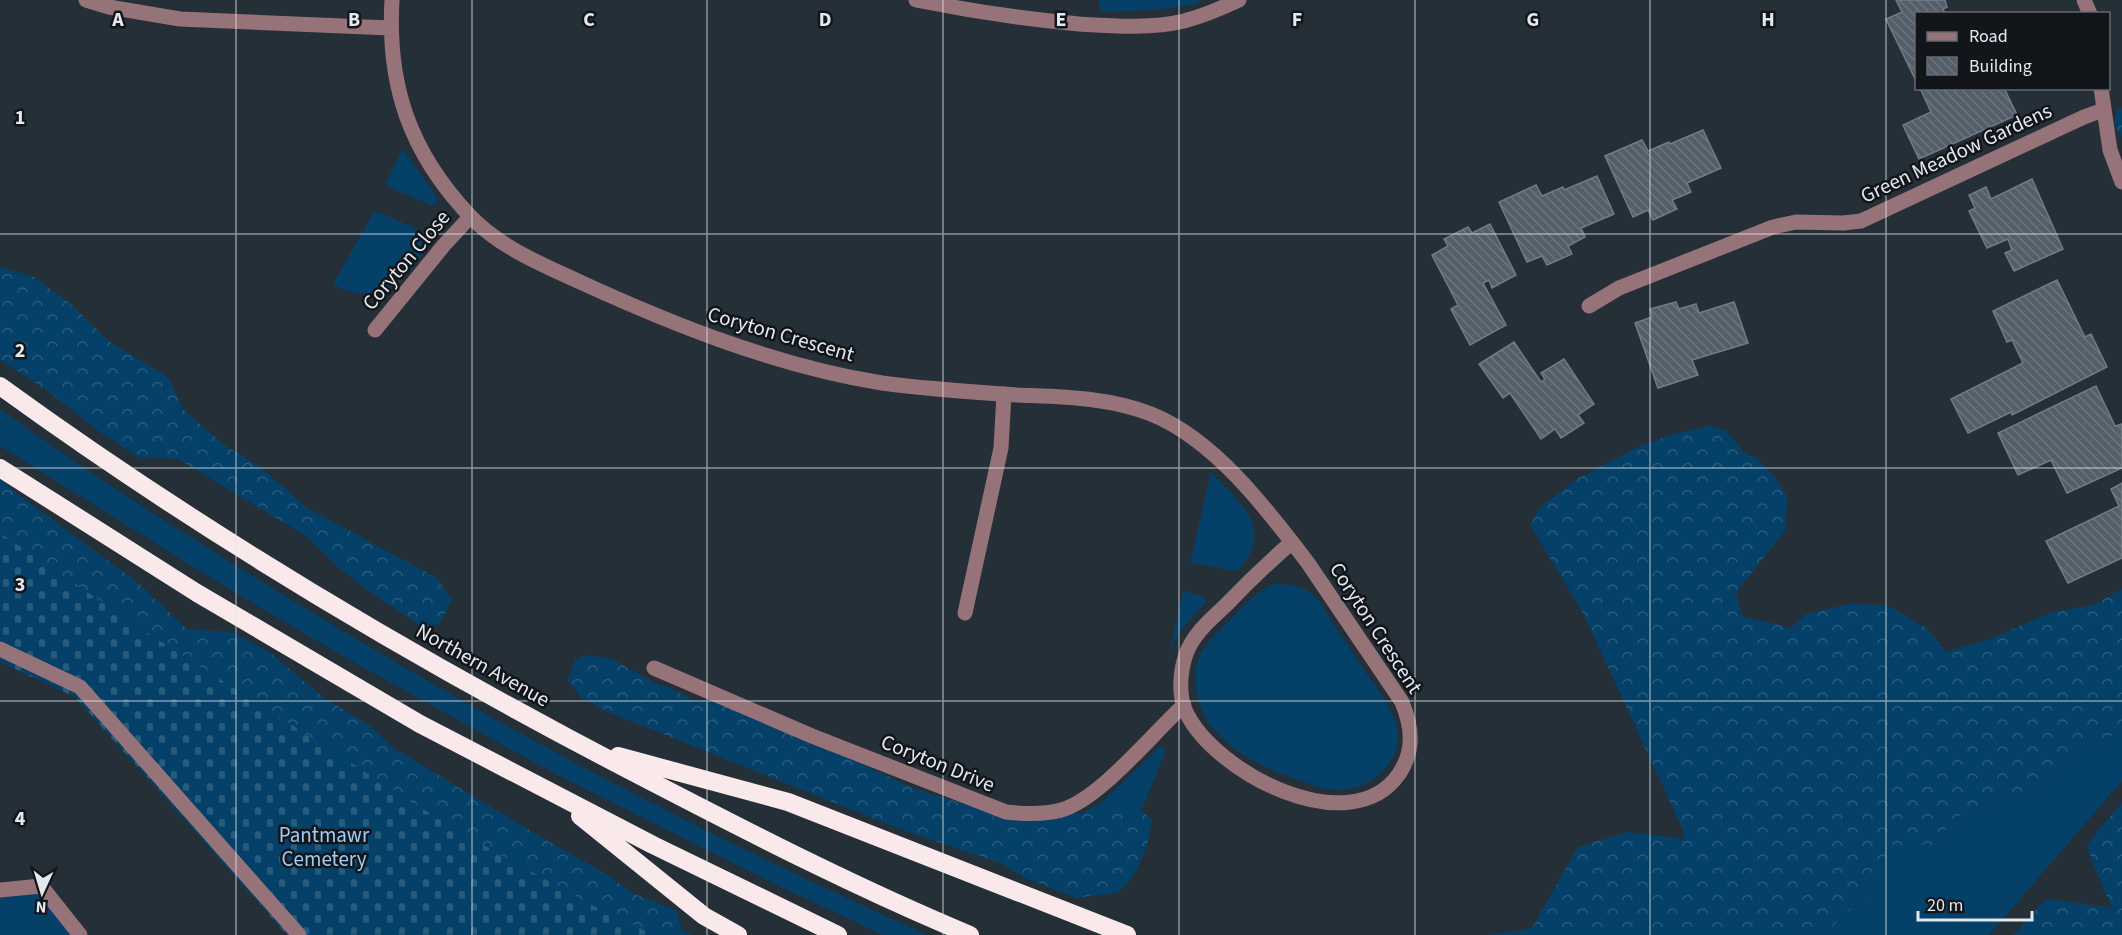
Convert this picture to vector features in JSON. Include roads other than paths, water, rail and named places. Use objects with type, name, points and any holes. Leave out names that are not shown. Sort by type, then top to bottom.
[{"type":"highway","name":"Northern Avenue","points":[[0,386],[153,491],[327,602],[470,685],[770,843],[970,935]]},
{"type":"highway","points":[[0,468],[197,593],[420,724],[551,793],[838,935]]},
{"type":"highway","points":[[584,747],[788,802],[1127,935]]},
{"type":"highway","points":[[551,793],[704,916],[738,935]]},
{"type":"street","points":[[86,0],[109,7],[180,19],[390,28]]},
{"type":"street","name":"Coryton Crescent","points":[[392,0],[390,28],[392,60],[409,126],[425,157],[470,217],[517,252],[640,310],[763,354],[827,372],[880,382],[1004,394],[1081,398],[1117,403],[1151,414],[1179,427],[1206,446],[1292,542],[1402,702],[1410,721],[1412,737],[1404,766],[1393,782],[1381,793],[1361,801],[1340,805],[1311,800],[1271,786],[1238,768],[1211,744],[1195,727],[1184,705],[1181,682],[1183,666],[1187,651],[1199,631],[1292,542]]},
{"type":"street","points":[[916,0],[1033,20],[1141,26],[1183,21],[1223,8],[1239,0]]},
{"type":"street","points":[[2101,90],[2110,150],[2122,182]]},
{"type":"street","name":"Green Meadow Gardens","points":[[1589,306],[1619,288],[1773,226],[1796,222],[1861,221],[2103,110]]},
{"type":"street","name":"Coryton Close","points":[[375,330],[444,245],[470,217]]},
{"type":"street","points":[[965,613],[1000,448],[1004,394]]},
{"type":"street","points":[[0,649],[80,687],[299,935]]},
{"type":"street","name":"Coryton Drive","points":[[654,668],[812,736],[974,801],[1015,813],[1033,814],[1062,810],[1086,798],[1107,781],[1184,705]]},
{"type":"street","points":[[0,890],[41,886],[80,935]]},
{"type":"park label","name":"Pantmawr Cemetery","points":[[324,847]]}]
